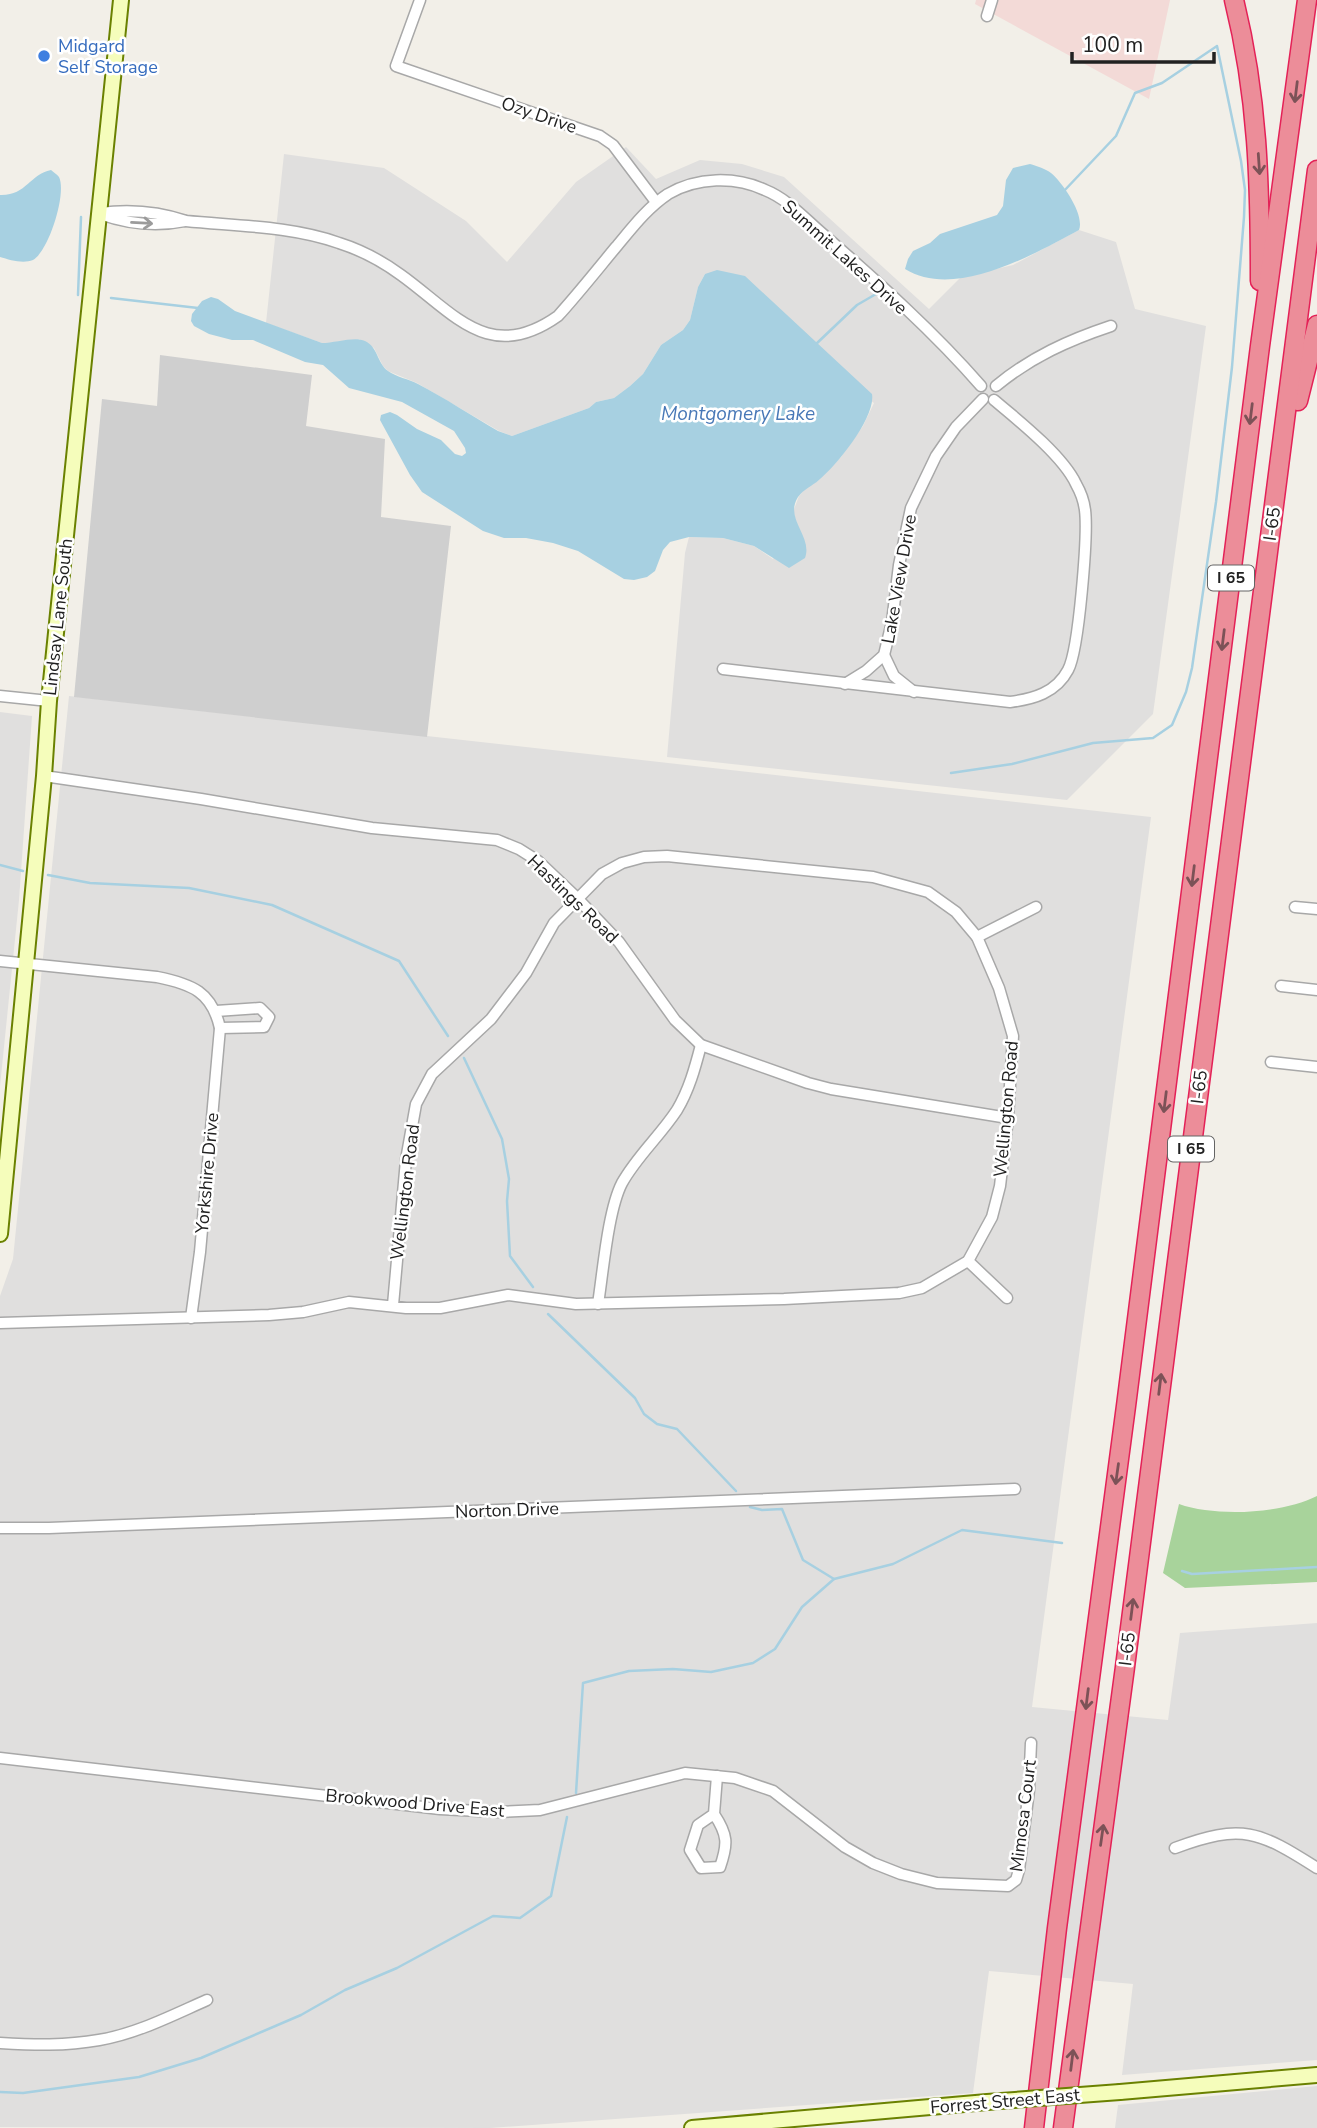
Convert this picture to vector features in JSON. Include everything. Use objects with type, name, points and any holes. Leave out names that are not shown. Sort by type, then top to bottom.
[{"type":"highway","points":[[1234,0],[1255,107],[1260,171],[1260,346]]},
{"type":"highway","name":"I 65","points":[[1034,2128],[1260,346],[1307,0]]},
{"type":"highway","name":"I-65","points":[[1063,2128],[1317,170]]},
{"type":"highway","points":[[1279,476],[1317,325]]},
{"type":"street","name":"Lindsay Lane South","points":[[0,1234],[7,1102],[27,964],[49,701],[121,0]]},
{"type":"street","name":"Ozy Drive","points":[[420,0],[396,66],[600,136],[613,145],[656,202]]},
{"type":"street","points":[[987,16],[992,0]]},
{"type":"street","name":"Summit Lakes Drive","points":[[100,213],[122,222],[170,224],[186,221],[305,233],[339,242],[371,256],[400,274],[464,324],[500,337],[520,335],[541,328],[558,316],[656,202],[688,185],[710,181],[735,181],[767,190],[786,202],[846,254],[960,362],[981,386]]},
{"type":"street","points":[[996,386],[1046,351],[1111,326]]},
{"type":"street","points":[[989,382],[996,386],[998,392],[994,400],[982,399],[979,391],[981,386],[989,382]]},
{"type":"street","name":"Lake View Drive","points":[[845,684],[884,655],[911,508],[936,456],[956,427],[982,399]]},
{"type":"street","points":[[723,669],[1010,702],[1033,699],[1053,688],[1068,670],[1075,648],[1083,567],[1085,510],[1073,477],[994,400]]},
{"type":"street","name":"Lake View Drive","points":[[884,655],[894,676],[914,692]]},
{"type":"street","points":[[0,695],[49,701]]},
{"type":"street","name":"Hastings Road","points":[[44,776],[372,828],[486,837],[519,849],[538,861],[577,898],[620,942],[675,1020],[701,1045],[831,1089],[1008,1118]]},
{"type":"street","name":"Wellington Road","points":[[393,1305],[406,1160],[416,1104],[432,1074],[491,1019],[526,973],[554,923],[602,874],[622,863],[667,856],[873,877],[928,892],[956,912],[977,937],[999,988],[1013,1036],[1000,1186],[992,1217],[968,1261]]},
{"type":"street","points":[[977,937],[1036,907]]},
{"type":"street","points":[[1295,907],[1317,909]]},
{"type":"street","points":[[0,961],[180,981],[200,991],[216,1011],[260,1008],[270,1017],[264,1027],[220,1028]]},
{"type":"street","points":[[1281,986],[1317,990]]},
{"type":"street","name":"Yorkshire Drive","points":[[191,1318],[200,1252],[220,1028],[216,1011]]},
{"type":"street","points":[[598,1304],[614,1208],[621,1186],[633,1166],[676,1111],[692,1079],[701,1045]]},
{"type":"street","points":[[1271,1062],[1317,1067]]},
{"type":"street","points":[[0,1323],[303,1312],[349,1302],[406,1308],[440,1308],[508,1295],[554,1303],[598,1304],[900,1293],[922,1288],[968,1261],[1007,1298]]},
{"type":"street","name":"Norton Drive","points":[[0,1528],[1015,1489]]},
{"type":"street","name":"Mimosa Court","points":[[1008,1886],[1016,1880],[1019,1870],[1029,1790],[1031,1743]]},
{"type":"street","name":"Brookwood Drive East","points":[[0,1758],[440,1809],[499,1812],[540,1810],[685,1773],[734,1778],[773,1791],[845,1847],[873,1863],[901,1874],[937,1883],[1008,1886]]},
{"type":"street","points":[[714,1814],[698,1825],[690,1850],[701,1867],[720,1867],[727,1846],[722,1827],[714,1814],[717,1776]]},
{"type":"street","points":[[1175,1848],[1222,1833],[1245,1833],[1268,1840],[1317,1868]]},
{"type":"street","points":[[0,2043],[46,2046],[101,2040],[207,2000]]},
{"type":"street","name":"Forrest Street East","points":[[692,2128],[1317,2075]]},
{"type":"shaded area","points":[[976,0],[1170,0],[1149,99],[975,4]]},
{"type":"shaded area","points":[[626,147],[656,179],[700,160],[742,164],[784,177],[929,309],[961,277],[1013,265],[1079,230],[1116,242],[1135,309],[1206,326],[1153,714],[1067,800],[667,757],[685,553],[689,537],[723,538],[754,546],[773,559],[797,523],[793,512],[799,496],[841,457],[863,426],[874,403],[705,274],[698,287],[690,320],[683,330],[661,345],[643,374],[630,386],[614,398],[596,402],[589,408],[512,436],[417,383],[388,371],[374,348],[359,339],[322,343],[266,323],[284,154],[384,168],[466,221],[507,262],[576,182]]},
{"type":"shaded area","points":[[160,355],[312,375],[306,426],[385,439],[381,517],[451,526],[427,737],[74,697],[102,399],[157,406]]},
{"type":"shaded area","points":[[69,696],[1151,817],[1032,1707],[1168,1720],[1180,1633],[1317,1623],[1317,2060],[1122,2075],[1133,1984],[989,1971],[973,2093],[490,2128],[0,2127],[0,1296],[13,1259]]},
{"type":"shaded area","points":[[0,712],[32,716],[19,900],[0,1086]]},
{"type":"shaded area","points":[[1317,2086],[1317,2128],[1115,2128],[1118,2105]]},
{"type":"green space","points":[[1317,1496],[1317,1582],[1185,1588],[1163,1573],[1179,1504],[1211,1511],[1248,1512],[1285,1507]]},
{"type":"water","points":[[1030,164],[1049,172],[1061,184],[1076,208],[1079,230],[1017,261],[970,277],[925,277],[905,269],[913,251],[930,243],[940,234],[997,215],[1003,206],[1006,180],[1013,168]]},
{"type":"water","points":[[51,170],[59,177],[61,195],[55,221],[45,245],[33,260],[16,261],[0,257],[0,195],[16,192]]},
{"type":"water","name":"Montgomery Lake","points":[[717,270],[745,276],[872,394],[868,415],[854,440],[827,473],[798,497],[794,513],[805,542],[805,558],[789,568],[754,546],[723,538],[689,537],[670,542],[663,550],[655,571],[647,577],[624,579],[578,551],[553,543],[526,538],[504,538],[483,531],[422,492],[380,420],[381,415],[390,412],[397,415],[417,429],[441,440],[455,454],[462,456],[466,453],[465,448],[454,431],[402,402],[349,388],[323,365],[305,362],[253,340],[232,340],[209,334],[194,326],[191,321],[192,314],[202,301],[211,297],[235,311],[322,343],[350,339],[365,341],[373,347],[388,371],[418,384],[498,431],[512,436],[589,408],[596,402],[614,398],[630,386],[643,374],[661,345],[683,330],[690,320],[698,287],[705,274]]},
{"type":"waterway","points":[[951,773],[1012,764],[1093,743],[1153,738],[1172,725],[1186,692],[1192,668],[1232,367],[1244,217],[1245,190],[1241,161],[1217,46],[1162,83],[1135,93],[1116,136],[1063,192]]},
{"type":"waterway","points":[[78,295],[81,217]]},
{"type":"waterway","points":[[815,345],[857,305],[876,294]]},
{"type":"waterway","points":[[111,298],[198,308]]},
{"type":"waterway","points":[[0,865],[23,871]]},
{"type":"waterway","points":[[48,875],[90,883],[189,888],[272,905],[399,961],[448,1036]]},
{"type":"waterway","points":[[464,1058],[502,1139],[509,1179],[507,1201],[510,1256],[533,1287]]},
{"type":"waterway","points":[[548,1314],[635,1398],[644,1414],[657,1424],[677,1429],[736,1491]]},
{"type":"waterway","points":[[750,1507],[762,1510],[782,1509],[803,1560],[834,1579]]},
{"type":"waterway","points":[[576,1793],[583,1683],[629,1671],[673,1669],[711,1672],[753,1663],[775,1649],[802,1607],[834,1579],[893,1564],[962,1530],[1062,1543]]},
{"type":"waterway","points":[[1182,1571],[1192,1574],[1317,1567]]},
{"type":"waterway","points":[[0,2092],[23,2093],[139,2077],[201,2058],[301,2015],[345,1990],[397,1968],[493,1916],[520,1918],[551,1896],[567,1817]]},
{"type":"place","name":"Midgard Self Storage","points":[[44,56]]}]
